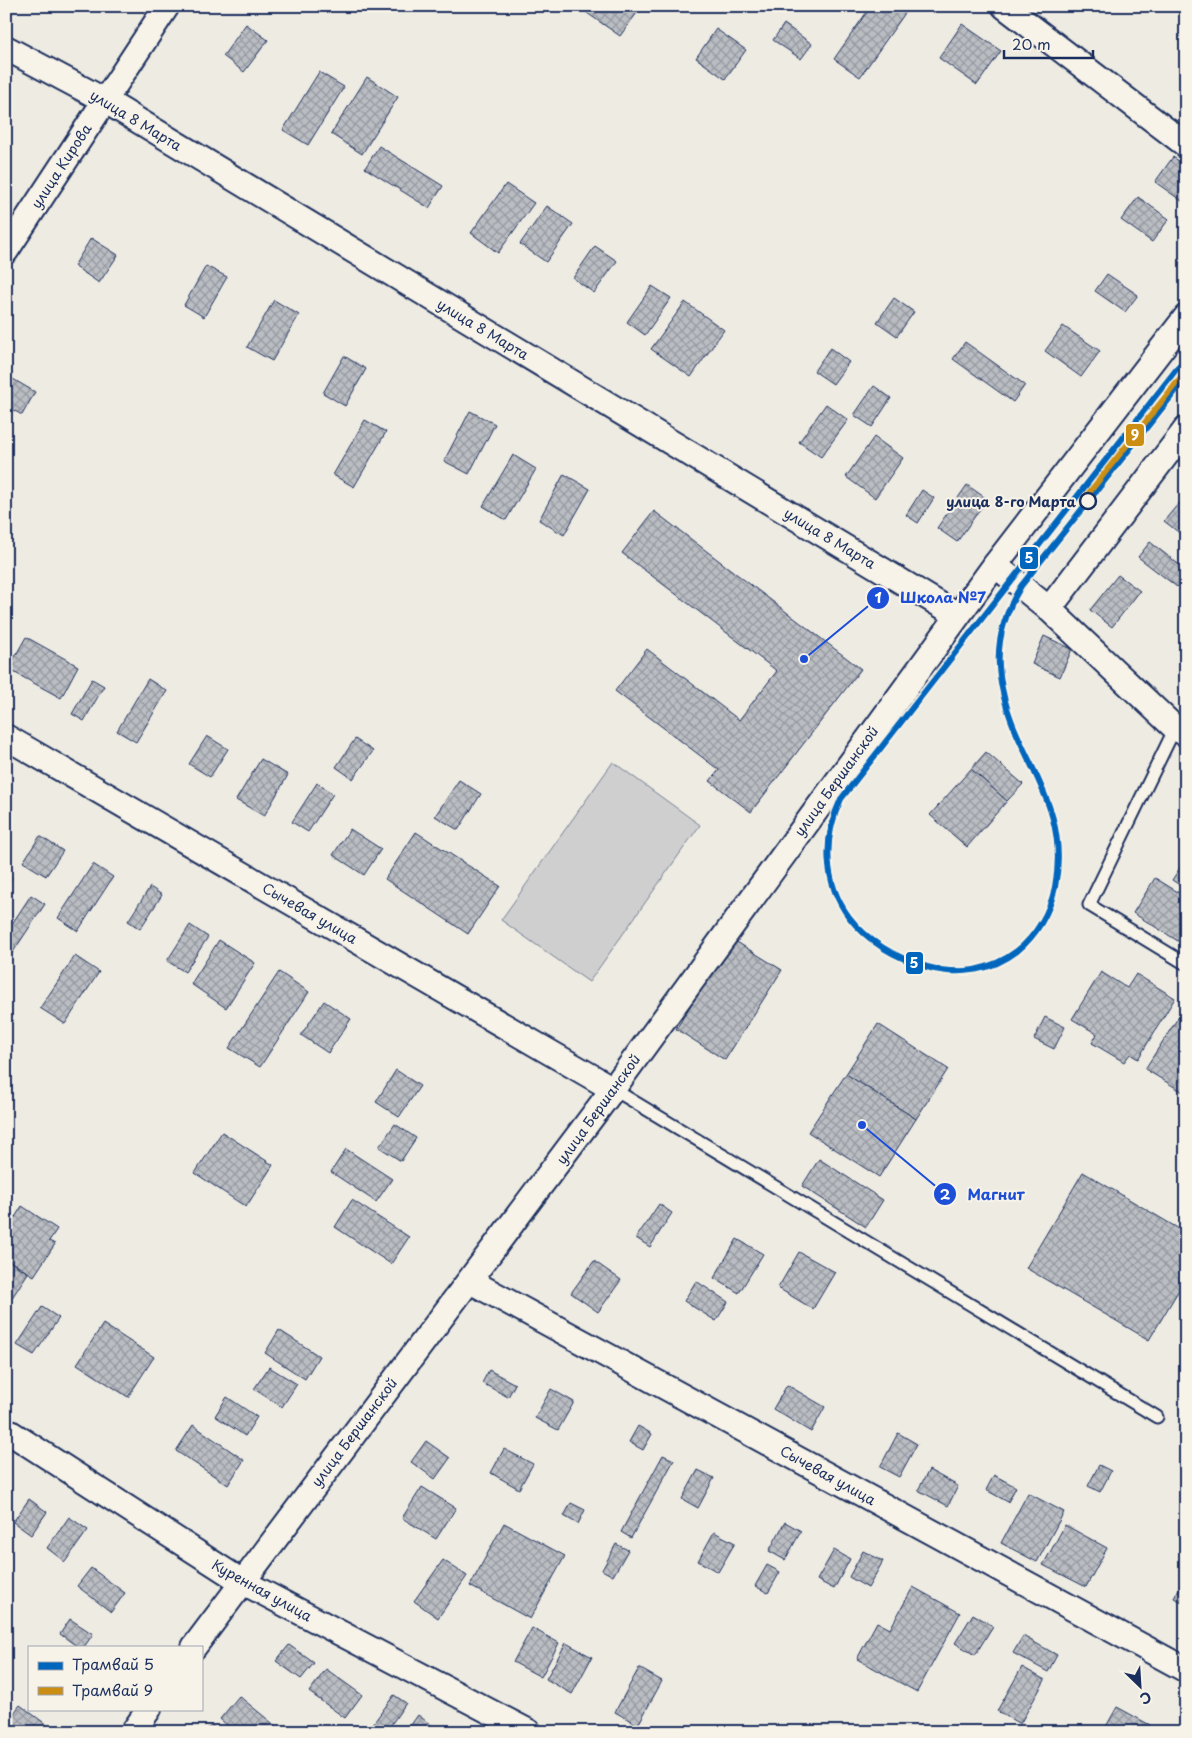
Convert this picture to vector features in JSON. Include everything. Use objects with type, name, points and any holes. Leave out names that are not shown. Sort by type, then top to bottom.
[{"type":"street","name":"улица Кирова","points":[[6,251],[167,6]]},
{"type":"street","points":[[1004,6],[1186,144]]},
{"type":"street","name":"улица 8 Марта","points":[[6,48],[104,100],[957,615]]},
{"type":"street","name":"улица Бершанской","points":[[195,1646],[241,1580],[470,1280],[613,1088],[957,615],[1186,317]]},
{"type":"street","points":[[1048,609],[1186,428]]},
{"type":"street","points":[[995,565],[1048,609],[1180,731]]},
{"type":"street","name":"Сычевая улица","points":[[6,737],[613,1088]]},
{"type":"street","name":"Сычевая улица","points":[[470,1280],[1186,1670]]},
{"type":"street","name":"Куренная улица","points":[[6,1430],[241,1580],[529,1732]]},
{"type":"street","points":[[133,1732],[148,1710]]},
{"type":"lane","points":[[1180,731],[1089,905],[1186,964]]},
{"type":"lane","points":[[613,1088],[1157,1417]]},
{"type":"shaded area","points":[[613,762],[700,825],[589,982],[501,920]]},
{"type":"building","points":[[577,6],[642,6],[620,36]]},
{"type":"building","points":[[871,6],[910,6],[860,77],[834,59]]},
{"type":"building","points":[[246,24],[268,40],[244,72],[223,56]]},
{"type":"building","points":[[784,24],[812,44],[801,59],[773,40]]},
{"type":"building","points":[[962,24],[1001,51],[977,85],[939,58]]},
{"type":"building","points":[[716,29],[746,50],[725,79],[696,58]]},
{"type":"building","points":[[1186,62],[1186,76],[1179,71]]},
{"type":"building","points":[[319,72],[344,87],[308,145],[283,130]]},
{"type":"building","points":[[367,77],[398,97],[362,154],[331,134]]},
{"type":"building","points":[[379,146],[443,186],[429,208],[365,168]]},
{"type":"building","points":[[1173,157],[1186,166],[1186,204],[1155,182]]},
{"type":"building","points":[[506,184],[534,203],[498,253],[471,233]]},
{"type":"building","points":[[1138,197],[1169,219],[1152,242],[1121,220]]},
{"type":"building","points":[[547,206],[573,224],[546,262],[520,244]]},
{"type":"building","points":[[91,238],[118,255],[99,283],[74,266]]},
{"type":"building","points":[[595,246],[617,261],[594,293],[573,278]]},
{"type":"building","points":[[206,266],[227,277],[204,317],[184,305]]},
{"type":"building","points":[[1107,274],[1138,295],[1125,312],[1095,291]]},
{"type":"building","points":[[652,286],[671,298],[645,335],[627,322]]},
{"type":"building","points":[[894,298],[914,312],[897,336],[877,322]]},
{"type":"building","points":[[274,300],[299,315],[272,361],[247,347]]},
{"type":"building","points":[[685,302],[724,330],[691,377],[651,349]]},
{"type":"building","points":[[1063,326],[1100,351],[1081,377],[1045,351]]},
{"type":"building","points":[[965,342],[1025,385],[1013,402],[953,359]]},
{"type":"building","points":[[830,348],[849,362],[833,384],[814,371]]},
{"type":"building","points":[[344,356],[366,369],[345,406],[323,393]]},
{"type":"building","points":[[6,375],[35,392],[22,415],[6,406]]},
{"type":"building","points":[[874,386],[891,398],[872,427],[854,415]]},
{"type":"building","points":[[826,404],[848,420],[821,457],[799,442]]},
{"type":"building","points":[[470,411],[495,424],[469,474],[444,461]]},
{"type":"building","points":[[365,420],[386,432],[354,487],[333,475]]},
{"type":"building","points":[[874,437],[903,458],[875,498],[846,477]]},
{"type":"building","points":[[513,455],[536,469],[506,520],[483,506]]},
{"type":"building","points":[[564,474],[590,489],[564,535],[539,520]]},
{"type":"building","points":[[967,485],[987,499],[957,542],[937,528]]},
{"type":"building","points":[[922,490],[934,498],[918,523],[906,515]]},
{"type":"building","points":[[1179,503],[1186,508],[1186,538],[1164,521]]},
{"type":"building","points":[[654,511],[861,669],[751,812],[710,781],[719,770],[615,691],[647,649],[739,720],[777,671],[622,553]]},
{"type":"building","points":[[1150,542],[1186,570],[1186,576],[1177,587],[1138,557]]},
{"type":"building","points":[[1118,575],[1140,591],[1112,627],[1090,610]]},
{"type":"building","points":[[1044,636],[1072,649],[1060,677],[1032,664]]},
{"type":"building","points":[[26,637],[78,666],[61,698],[8,669]]},
{"type":"building","points":[[92,679],[104,686],[84,721],[72,714]]},
{"type":"building","points":[[148,679],[167,691],[136,742],[117,731]]},
{"type":"building","points":[[207,736],[228,749],[210,777],[189,764]]},
{"type":"building","points":[[355,739],[373,751],[353,779],[336,767]]},
{"type":"building","points":[[986,752],[1023,784],[1007,801],[971,769]]},
{"type":"building","points":[[261,759],[288,775],[264,816],[236,800]]},
{"type":"building","points":[[971,769],[1007,801],[967,847],[930,815]]},
{"type":"building","points":[[459,780],[481,794],[458,830],[435,816]]},
{"type":"building","points":[[317,783],[333,794],[308,832],[292,822]]},
{"type":"building","points":[[350,829],[381,849],[364,875],[333,855]]},
{"type":"building","points":[[416,832],[500,886],[468,934],[385,879]]},
{"type":"building","points":[[40,836],[63,851],[46,876],[23,862]]},
{"type":"building","points":[[1186,859],[1186,889],[1172,880]]},
{"type":"building","points":[[93,864],[113,877],[78,931],[58,918]]},
{"type":"building","points":[[6,874],[12,878],[6,887]]},
{"type":"building","points":[[1155,878],[1186,897],[1186,946],[1133,913]]},
{"type":"building","points":[[150,887],[162,895],[140,929],[128,921]]},
{"type":"building","points":[[31,895],[45,904],[11,955],[6,952],[6,933]]},
{"type":"building","points":[[190,925],[208,937],[185,972],[167,961]]},
{"type":"building","points":[[732,939],[782,970],[725,1060],[676,1029]]},
{"type":"building","points":[[219,940],[255,963],[226,1008],[191,984]]},
{"type":"building","points":[[75,956],[99,972],[65,1024],[40,1008]]},
{"type":"building","points":[[279,972],[309,992],[260,1067],[229,1048]]},
{"type":"building","points":[[1101,972],[1127,988],[1136,974],[1175,998],[1138,1059],[1130,1054],[1124,1062],[1092,1043],[1097,1034],[1072,1019]]},
{"type":"building","points":[[324,1001],[351,1019],[328,1053],[301,1035]]},
{"type":"building","points":[[1183,1010],[1186,1012],[1186,1094],[1145,1069]]},
{"type":"building","points":[[1045,1017],[1065,1027],[1054,1049],[1034,1039]]},
{"type":"building","points":[[878,1024],[948,1069],[916,1119],[846,1074]]},
{"type":"building","points":[[396,1070],[420,1086],[399,1117],[376,1102]]},
{"type":"building","points":[[846,1074],[916,1119],[879,1177],[808,1132]]},
{"type":"building","points":[[395,1124],[416,1138],[401,1161],[379,1147]]},
{"type":"building","points":[[222,1132],[273,1165],[246,1207],[195,1173]]},
{"type":"building","points":[[346,1149],[392,1179],[376,1202],[331,1172]]},
{"type":"building","points":[[819,1159],[883,1200],[866,1227],[802,1186]]},
{"type":"building","points":[[1083,1172],[1186,1233],[1186,1278],[1149,1340],[1026,1268]]},
{"type":"building","points":[[352,1200],[409,1237],[391,1264],[335,1227]]},
{"type":"building","points":[[659,1204],[672,1213],[650,1247],[636,1238]]},
{"type":"building","points":[[22,1206],[57,1229],[49,1241],[55,1244],[34,1276],[6,1259],[6,1217],[7,1215],[14,1219]]},
{"type":"building","points":[[737,1239],[763,1254],[739,1293],[714,1278]]},
{"type":"building","points":[[799,1252],[835,1272],[813,1309],[778,1288]]},
{"type":"building","points":[[6,1259],[28,1273],[6,1307]]},
{"type":"building","points":[[594,1261],[621,1280],[598,1312],[571,1293]]},
{"type":"building","points":[[696,1281],[728,1302],[716,1321],[684,1301]]},
{"type":"building","points":[[42,1307],[59,1318],[34,1355],[17,1345]]},
{"type":"building","points":[[103,1324],[154,1357],[128,1397],[77,1364]]},
{"type":"building","points":[[279,1330],[319,1356],[305,1379],[265,1353]]},
{"type":"building","points":[[269,1367],[297,1384],[282,1407],[254,1389]]},
{"type":"building","points":[[489,1370],[515,1384],[508,1397],[482,1383]]},
{"type":"building","points":[[787,1385],[825,1407],[811,1432],[773,1409]]},
{"type":"building","points":[[551,1389],[574,1402],[558,1430],[535,1418]]},
{"type":"building","points":[[227,1397],[257,1417],[245,1436],[215,1416]]},
{"type":"building","points":[[193,1425],[244,1460],[228,1485],[176,1451]]},
{"type":"building","points":[[638,1426],[652,1434],[643,1450],[629,1442]]},
{"type":"building","points":[[898,1433],[917,1444],[899,1477],[880,1467]]},
{"type":"building","points":[[426,1441],[450,1458],[435,1479],[411,1462]]},
{"type":"building","points":[[504,1449],[533,1464],[519,1489],[491,1473]]},
{"type":"building","points":[[663,1455],[674,1460],[631,1538],[621,1532]]},
{"type":"building","points":[[1099,1465],[1111,1471],[1100,1492],[1088,1486]]},
{"type":"building","points":[[698,1470],[714,1478],[698,1508],[682,1499]]},
{"type":"building","points":[[929,1470],[958,1486],[948,1506],[918,1490]]},
{"type":"building","points":[[994,1475],[1016,1487],[1008,1502],[986,1490]]},
{"type":"building","points":[[422,1487],[456,1508],[436,1539],[402,1518]]},
{"type":"building","points":[[1028,1493],[1064,1512],[1037,1562],[1001,1543]]},
{"type":"building","points":[[29,1499],[47,1512],[31,1535],[13,1522]]},
{"type":"building","points":[[571,1503],[585,1510],[578,1524],[564,1516]]},
{"type":"building","points":[[69,1517],[88,1530],[65,1562],[47,1548]]},
{"type":"building","points":[[785,1522],[801,1531],[785,1560],[769,1551]]},
{"type":"building","points":[[504,1523],[565,1556],[530,1619],[470,1586]]},
{"type":"building","points":[[1065,1525],[1107,1548],[1086,1587],[1043,1565]]},
{"type":"building","points":[[714,1532],[735,1543],[718,1572],[698,1561]]},
{"type":"building","points":[[616,1544],[628,1550],[613,1576],[602,1570]]},
{"type":"building","points":[[834,1550],[850,1559],[834,1589],[817,1580]]},
{"type":"building","points":[[863,1551],[883,1561],[868,1588],[849,1577]]},
{"type":"building","points":[[443,1560],[467,1576],[438,1618],[414,1601]]},
{"type":"building","points":[[767,1565],[780,1572],[768,1593],[755,1586]]},
{"type":"building","points":[[91,1568],[125,1593],[111,1612],[77,1586]]},
{"type":"building","points":[[1186,1576],[1186,1604],[1174,1598]]},
{"type":"building","points":[[913,1587],[960,1613],[917,1692],[857,1659],[877,1622],[890,1629]]},
{"type":"building","points":[[973,1614],[993,1626],[975,1655],[955,1643]]},
{"type":"building","points":[[70,1619],[93,1634],[85,1646],[77,1646],[60,1634]]},
{"type":"building","points":[[532,1628],[559,1643],[541,1677],[513,1662]]},
{"type":"building","points":[[1023,1636],[1057,1655],[1048,1672],[1013,1653]]},
{"type":"building","points":[[566,1643],[592,1657],[572,1694],[546,1679]]},
{"type":"building","points":[[289,1645],[314,1663],[301,1679],[276,1661]]},
{"type":"building","points":[[1022,1667],[1045,1680],[1020,1724],[997,1711]]},
{"type":"building","points":[[639,1668],[662,1681],[638,1725],[615,1712]]},
{"type":"building","points":[[326,1669],[362,1695],[345,1718],[309,1692]]},
{"type":"building","points":[[394,1695],[406,1703],[386,1732],[367,1732]]},
{"type":"building","points":[[239,1696],[283,1732],[235,1732],[220,1719]]},
{"type":"building","points":[[20,1705],[47,1725],[42,1732],[6,1732],[6,1724]]},
{"type":"building","points":[[1117,1707],[1150,1725],[1146,1732],[1103,1732]]},
{"type":"building","points":[[418,1715],[435,1728],[433,1732],[406,1732]]},
{"type":"building","points":[[211,1725],[219,1732],[206,1732]]},
{"type":"tram line","name":"5","points":[[1186,357],[841,799],[835,814],[829,844],[828,859],[834,889],[849,917],[865,935],[894,954],[939,970],[963,971],[986,967],[1007,958],[1024,945],[1036,931],[1046,914],[1055,887],[1058,856],[1055,828],[1048,802],[1015,730],[1006,704],[999,664],[1002,629],[1010,607],[1021,586],[1186,378]]},
{"type":"tram line","name":"9","points":[[1084,499],[1186,371]]},
{"type":"place","name":"улица 8-го Марта","points":[[1088,501]]},
{"type":"place","name":"Школа №7","points":[[804,659]]},
{"type":"place","name":"Магнит","points":[[862,1125]]}]
